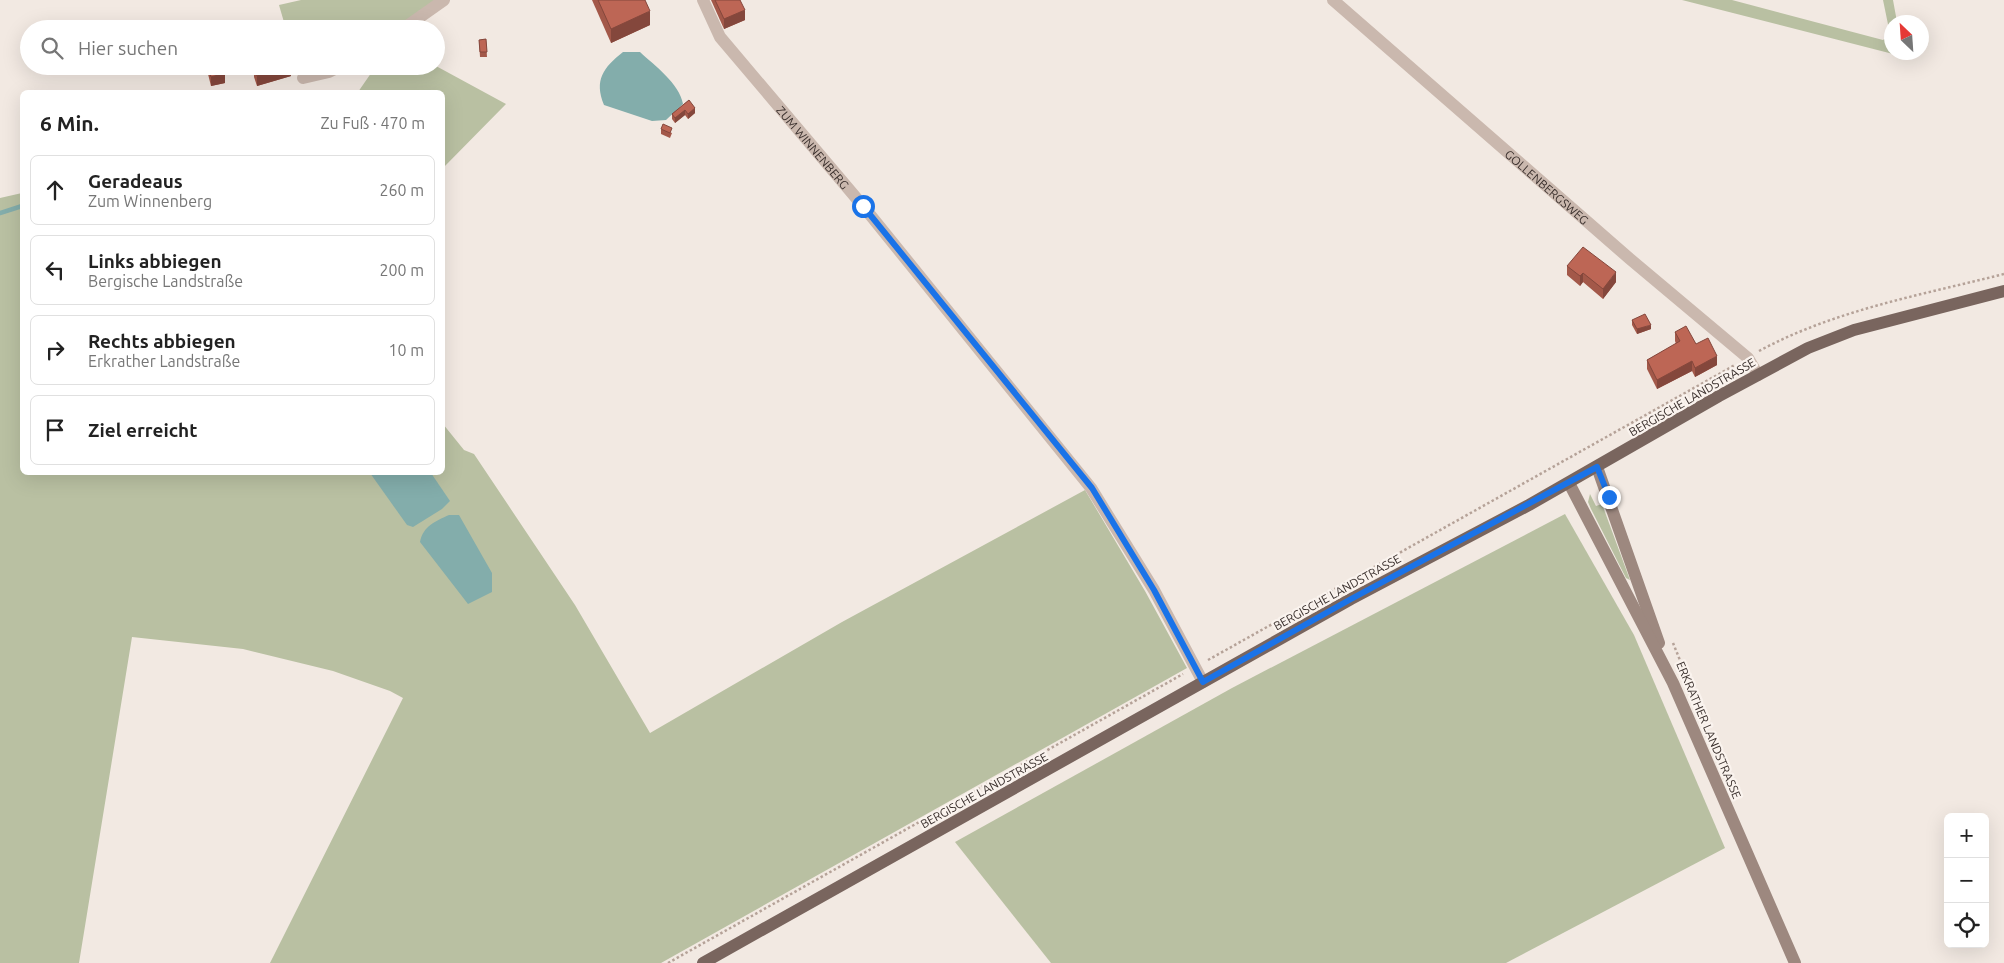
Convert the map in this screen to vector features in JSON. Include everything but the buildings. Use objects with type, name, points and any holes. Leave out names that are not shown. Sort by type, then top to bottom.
[{"type":"main road","name":"BERGISCHE LANDSTRASSE","points":[[703,963],[1351,599],[1568,483],[1808,348],[1836,336],[2004,291]]},
{"type":"street","points":[[416,20],[444,0]]},
{"type":"street","name":"ZUM WINNENBERG","points":[[703,0],[720,37],[875,221],[1092,488],[1154,590],[1203,682]]},
{"type":"street","name":"GOLLENBERGSWEG","points":[[1333,0],[1630,259],[1748,358],[1758,375]]},
{"type":"street","points":[[303,78],[316,75]]},
{"type":"street","name":"ERKRATHER LANDSTRASSE","points":[[1597,467],[1673,683]]},
{"type":"street","name":"ERKRATHER LANDSTRASSE","points":[[1568,483],[1673,683],[1795,963]]},
{"type":"path","name":"BERGISCHE LANDSTRASSE","points":[[668,963],[1575,454]]},
{"type":"path","name":"ERKRATHER LANDSTRASSE","points":[[1672,640],[1686,676]]},
{"type":"green space","points":[[301,0],[440,0],[412,20],[283,20],[279,5]]},
{"type":"green space","points":[[1682,0],[1732,0],[1884,39],[1884,52]]},
{"type":"green space","points":[[1883,0],[1893,0],[1896,15],[1886,15]]},
{"type":"green space","points":[[445,71],[506,104],[445,166],[445,90],[359,90],[370,75],[445,75]]},
{"type":"green space","points":[[20,193],[20,475],[445,475],[445,426],[464,450],[474,454],[575,605],[650,733],[842,622],[1085,490],[1145,591],[1187,668],[661,963],[270,963],[403,698],[390,691],[333,671],[243,649],[132,637],[79,963],[0,963],[0,198]]},
{"type":"green space","points":[[1590,494],[1596,506],[1602,504],[1630,580],[1626,578],[1591,509],[1588,502]]},
{"type":"green space","points":[[1565,514],[1634,635],[1725,848],[1506,963],[1051,963],[955,842],[1232,688]]},
{"type":"water","points":[[623,52],[640,52],[666,75],[677,89],[683,104],[666,120],[652,121],[604,105],[600,88],[602,75],[610,64]]},
{"type":"water","points":[[371,475],[432,475],[450,501],[442,509],[413,527],[407,525]]},
{"type":"water","points":[[449,515],[459,515],[492,573],[492,592],[468,604],[420,542],[427,528]]},
{"type":"waterway","points":[[0,213],[20,207]]},
{"type":"route","points":[[863,206],[1092,488],[1154,590],[1203,682],[1351,599],[1597,467],[1609,497]]}]
